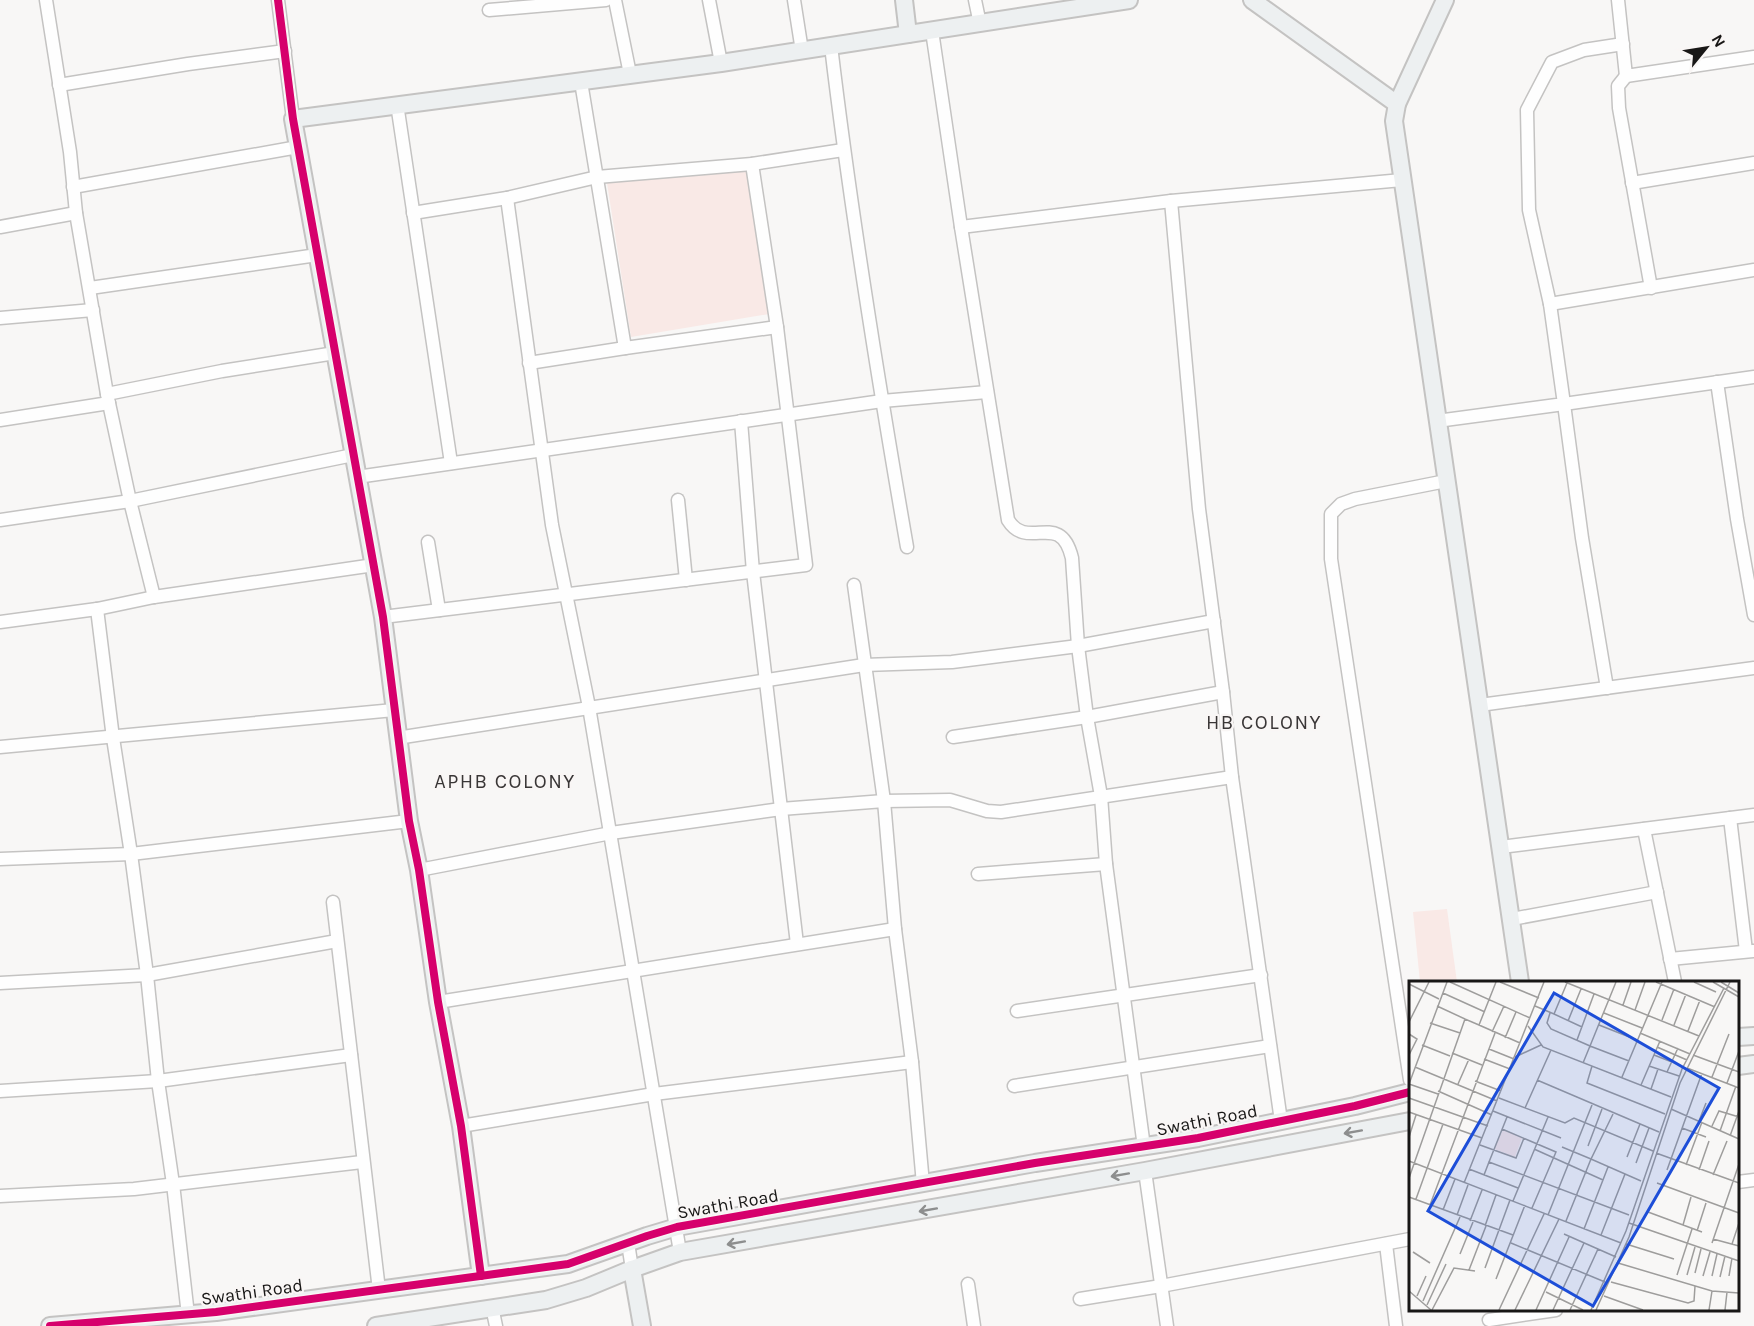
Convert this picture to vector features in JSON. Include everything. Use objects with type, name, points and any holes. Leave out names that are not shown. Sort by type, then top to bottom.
[{"type":"street","points":[[46,0],[76,213],[108,399],[154,597]]},
{"type":"street","points":[[278,0],[293,119],[383,617],[393,710],[409,821],[460,1126],[481,1276]]},
{"type":"street","points":[[489,10],[606,0]]},
{"type":"street","points":[[615,0],[630,74]]},
{"type":"street","points":[[709,0],[721,63]]},
{"type":"street","points":[[794,0],[802,51]]},
{"type":"street","points":[[904,0],[908,34]]},
{"type":"street","points":[[975,0],[980,24]]},
{"type":"street","points":[[293,119],[721,63],[1129,0]]},
{"type":"street","points":[[1252,0],[1397,104]]},
{"type":"street","points":[[1445,0],[1397,104],[1394,121],[1520,981]]},
{"type":"street","points":[[1618,0],[1626,76]]},
{"type":"street","points":[[932,31],[1008,520],[1013,529],[1021,533],[1053,533],[1063,536],[1069,545],[1072,558],[1078,646],[1087,717],[1101,796],[1106,864],[1144,1147]]},
{"type":"street","points":[[1606,688],[1582,538],[1550,304],[1529,210],[1527,110],[1552,62],[1584,50],[1623,44]]},
{"type":"street","points":[[831,46],[843,150],[907,547]]},
{"type":"street","points":[[59,85],[285,51]]},
{"type":"street","points":[[1651,288],[1619,108],[1618,86],[1626,76],[1754,57]]},
{"type":"street","points":[[581,82],[625,348]]},
{"type":"street","points":[[397,104],[451,463]]},
{"type":"street","points":[[73,187],[298,147]]},
{"type":"street","points":[[413,213],[507,198],[597,177],[752,164],[843,150]]},
{"type":"street","points":[[1632,183],[1754,163]]},
{"type":"street","points":[[383,617],[806,565],[777,327],[752,164]]},
{"type":"street","points":[[961,227],[1171,201],[1402,180]]},
{"type":"street","points":[[507,198],[552,525],[589,707],[680,1252]]},
{"type":"street","points":[[1171,201],[1199,509],[1232,777],[1281,1121]]},
{"type":"street","points":[[0,227],[76,213]]},
{"type":"street","points":[[90,288],[317,255]]},
{"type":"street","points":[[1550,304],[1754,270]]},
{"type":"street","points":[[0,318],[93,309]]},
{"type":"street","points":[[529,363],[777,327]]},
{"type":"street","points":[[0,420],[108,399],[222,371],[335,353]]},
{"type":"street","points":[[1437,421],[1754,377]]},
{"type":"street","points":[[1717,382],[1754,615]]},
{"type":"street","points":[[357,477],[882,400],[987,392]]},
{"type":"street","points":[[741,421],[753,572],[797,944]]},
{"type":"street","points":[[0,520],[130,501],[353,455]]},
{"type":"street","points":[[1409,1073],[1331,559],[1331,514],[1341,504],[1355,499],[1446,481]]},
{"type":"street","points":[[678,500],[686,580]]},
{"type":"street","points":[[428,542],[439,610]]},
{"type":"street","points":[[0,622],[374,565]]},
{"type":"street","points":[[854,585],[884,801],[895,929],[912,1062],[923,1184]]},
{"type":"street","points":[[97,609],[147,975],[188,1315]]},
{"type":"street","points":[[398,738],[864,665],[952,662],[1078,646],[1214,621]]},
{"type":"street","points":[[1480,705],[1754,668]]},
{"type":"street","points":[[953,737],[1087,717],[1223,692]]},
{"type":"street","points":[[0,747],[393,710]]},
{"type":"street","points":[[419,870],[611,833],[781,809],[884,801],[950,800],[987,811],[1001,812],[1232,777]]},
{"type":"street","points":[[1501,848],[1754,815]]},
{"type":"street","points":[[1670,959],[1750,951],[1730,818]]},
{"type":"street","points":[[0,859],[131,854],[409,821]]},
{"type":"street","points":[[1644,829],[1675,981]]},
{"type":"street","points":[[978,874],[1106,864]]},
{"type":"street","points":[[1512,919],[1657,892]]},
{"type":"street","points":[[333,902],[362,1162],[379,1290]]},
{"type":"street","points":[[438,1002],[895,929]]},
{"type":"street","points":[[0,983],[147,975],[337,941]]},
{"type":"street","points":[[1017,1011],[1261,975]]},
{"type":"street","points":[[1739,1037],[1754,1036]]},
{"type":"street","points":[[1014,1086],[1270,1046]]},
{"type":"street","points":[[0,1090],[158,1081],[351,1055]]},
{"type":"street","points":[[460,1126],[654,1094],[912,1062]]},
{"type":"street","points":[[1739,1066],[1754,1064]]},
{"type":"street","name":"Swathi Road","points":[[50,1326],[188,1315],[568,1264],[677,1227],[1035,1163],[1198,1138],[1409,1092]]},
{"type":"street","points":[[376,1326],[567,1295],[680,1252],[1146,1180],[1409,1122]]},
{"type":"street","points":[[0,1196],[134,1189],[362,1162]]},
{"type":"street","points":[[1146,1180],[1167,1326]]},
{"type":"street","points":[[1739,1182],[1754,1180]]},
{"type":"street","points":[[1080,1299],[1409,1239]]},
{"type":"street","points":[[628,1243],[642,1326]]},
{"type":"street","points":[[1386,1244],[1396,1326]]},
{"type":"street","points":[[968,1284],[974,1326]]},
{"type":"street","points":[[492,1307],[496,1326]]},
{"type":"street","points":[[1488,1319],[1548,1311]]},
{"type":"shaded area","points":[[749,170],[769,314],[631,337],[607,183]]},
{"type":"shaded area","points":[[1447,909],[1457,981],[1420,981],[1413,912]]},
{"type":"cycle path","points":[[278,0],[293,119],[383,617],[409,821],[419,870],[438,1002],[461,1126],[481,1276]]},
{"type":"cycle path","points":[[50,1326],[216,1312],[568,1264],[677,1227],[1035,1163],[1198,1138],[1355,1106],[1409,1092]]},
{"type":"district","name":"HB COLONY","points":[[1264,722]]},
{"type":"district","name":"APHB COLONY","points":[[505,781]]}]
